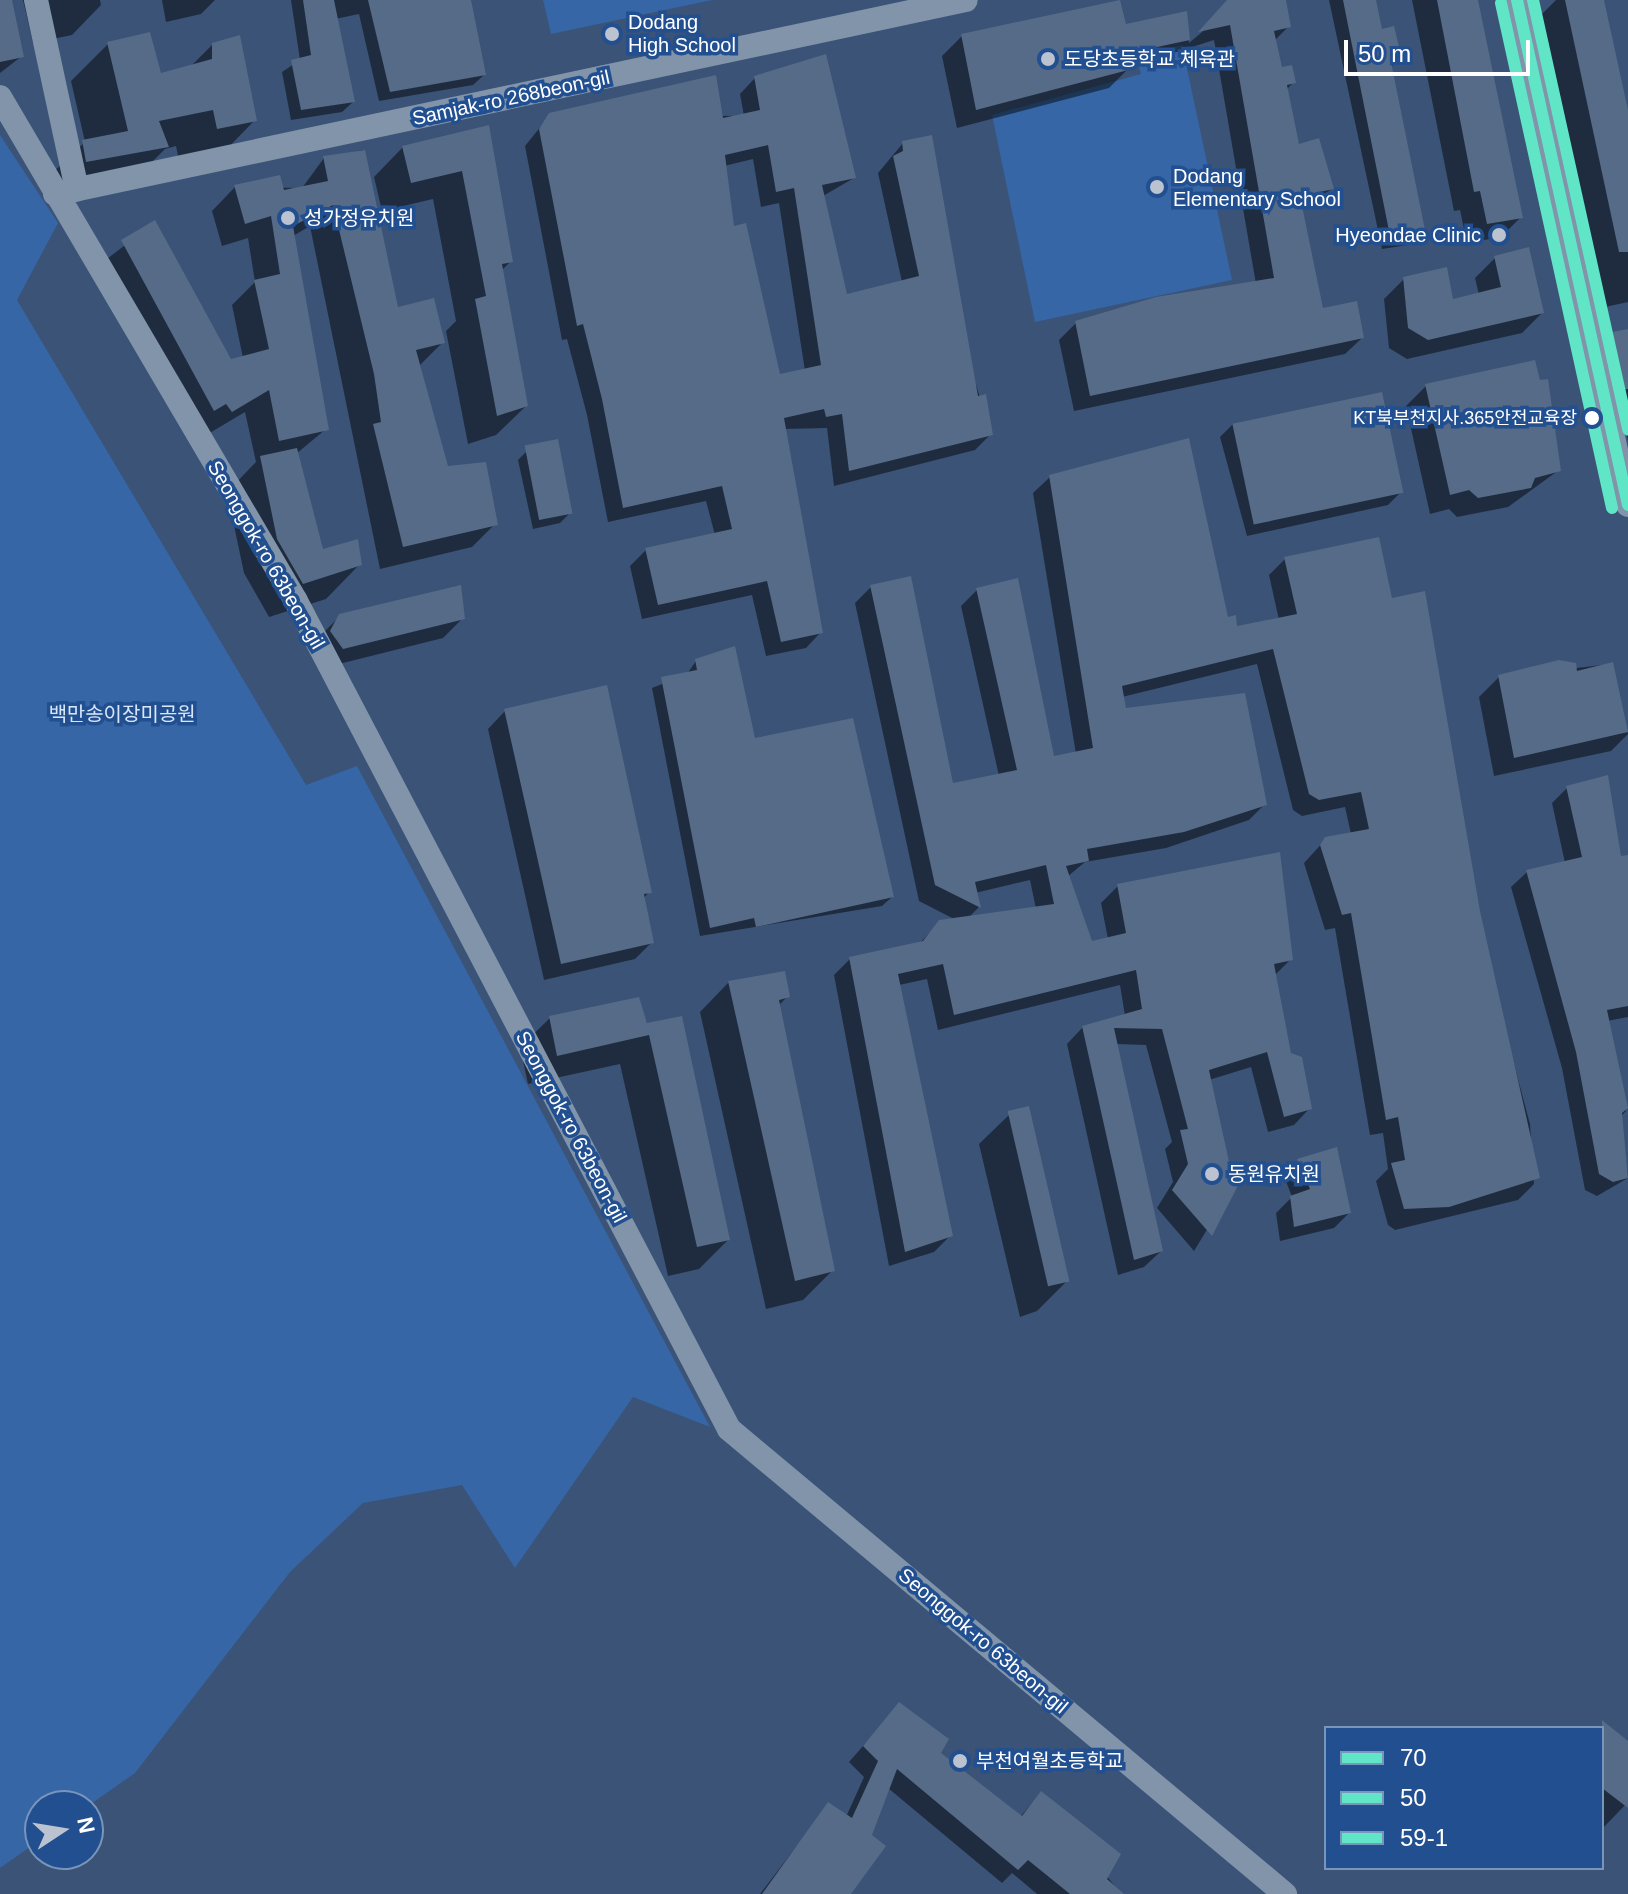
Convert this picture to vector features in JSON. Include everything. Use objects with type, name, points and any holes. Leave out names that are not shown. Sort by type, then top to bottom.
[{"type":"street","points":[[36,0],[66,192]]},
{"type":"street","name":"Samjak-ro 268beon-gil","points":[[66,192],[966,0]]},
{"type":"street","points":[[1517,0],[1628,505]]},
{"type":"street","name":"Seonggok-ro 63beon-gil","points":[[0,97],[66,192],[296,601],[729,1429],[1285,1894]]},
{"type":"green space","points":[[543,0],[712,0],[551,34]]},
{"type":"green space","points":[[1182,45],[1232,280],[1035,322],[992,115],[1141,74],[1136,56]]},
{"type":"green space","name":"백만송이장미공원","points":[[0,135],[58,223],[17,300],[306,785],[357,766],[710,1427],[633,1397],[515,1568],[462,1485],[363,1503],[290,1572],[135,1773],[104,1795],[104,1790],[24,1790],[24,1851],[0,1868]]},
{"type":"building","points":[[0,0],[12,0],[24,57],[0,62]]},
{"type":"building","points":[[303,0],[334,0],[355,102],[301,110],[291,60],[311,55]]},
{"type":"building","points":[[368,0],[471,0],[486,75],[390,92]]},
{"type":"building","name":"도당초등학교 체육관","points":[[1120,0],[1126,24],[1187,11],[1190,40],[1129,53],[1132,69],[976,110],[961,34]]},
{"type":"building","points":[[1227,0],[1286,0],[1291,27],[1274,31],[1282,67],[1292,65],[1296,83],[1287,85],[1299,144],[1319,138],[1334,189],[1300,196],[1323,308],[1357,301],[1364,338],[1090,396],[1075,321],[1156,297],[1274,278],[1230,25],[1198,32]]},
{"type":"building","points":[[1343,0],[1376,0],[1382,29],[1394,26],[1402,59],[1391,62],[1426,235],[1391,241]]},
{"type":"building","points":[[1437,0],[1478,0],[1523,218],[1487,224],[1480,191],[1474,192]]},
{"type":"building","points":[[1565,0],[1604,0],[1628,110],[1628,252],[1619,252]]},
{"type":"building","points":[[150,32],[161,73],[212,59],[212,43],[240,35],[257,121],[217,129],[213,110],[159,121],[169,147],[86,162],[82,140],[128,131],[107,42]]},
{"type":"building","points":[[826,54],[856,178],[822,185],[847,294],[919,276],[893,156],[903,151],[902,141],[932,135],[978,396],[986,394],[993,435],[849,471],[842,414],[826,417],[824,409],[784,418],[823,633],[781,642],[767,581],[658,605],[645,548],[732,529],[722,486],[623,508],[602,399],[583,324],[577,326],[539,129],[549,113],[716,75],[723,118],[760,110],[754,76]],"holes":[[[768,145],[776,192],[794,188],[821,365],[780,374],[746,223],[734,226],[725,155]]]},
{"type":"building","points":[[489,125],[513,262],[502,264],[528,406],[497,416],[475,299],[486,296],[462,171],[411,183],[402,146]]},
{"type":"building","points":[[365,150],[398,307],[434,298],[445,343],[416,350],[448,466],[486,462],[498,525],[403,547],[373,424],[381,422],[374,374],[333,205],[293,226],[329,430],[279,441],[269,390],[232,412],[226,404],[214,411],[121,240],[155,220],[231,359],[269,349],[254,280],[280,274],[271,216],[245,224],[234,185],[280,175],[284,190],[328,181],[323,156]]},
{"type":"building","points":[[1529,247],[1544,313],[1428,340],[1408,328],[1403,277],[1447,267],[1453,299],[1501,287],[1494,256]]},
{"type":"building","points":[[1628,329],[1628,389],[1619,390],[1607,333]]},
{"type":"building","points":[[1535,360],[1540,380],[1548,379],[1561,471],[1535,478],[1531,488],[1478,498],[1469,490],[1450,495],[1425,384]]},
{"type":"building","points":[[1382,392],[1403,493],[1254,525],[1232,424]]},
{"type":"building","points":[[1189,438],[1228,617],[1236,615],[1237,626],[1297,614],[1284,557],[1379,537],[1392,598],[1425,591],[1480,911],[1540,1178],[1449,1207],[1404,1209],[1391,1163],[1405,1160],[1398,1117],[1386,1120],[1351,913],[1342,915],[1320,845],[1325,837],[1369,829],[1361,792],[1319,800],[1309,794],[1273,649],[1122,686],[1126,708],[1245,693],[1267,805],[1184,832],[1087,849],[1089,861],[1066,866],[1092,941],[1126,933],[1117,884],[1280,852],[1293,960],[1274,964],[1291,1053],[1302,1057],[1312,1109],[1284,1117],[1267,1052],[1209,1070],[1231,1171],[1248,1166],[1212,1236],[1172,1190],[1188,1164],[1180,1130],[1188,1129],[1162,1029],[1114,1028],[1163,1251],[1134,1260],[1082,1026],[1142,1009],[1136,970],[954,1015],[943,964],[898,974],[953,1236],[905,1252],[849,957],[923,941],[939,920],[1054,904],[1046,865],[975,882],[981,908],[935,885],[870,585],[911,576],[953,783],[1017,770],[976,588],[1018,578],[1054,756],[1093,748],[1049,475]]},
{"type":"building","points":[[558,439],[573,514],[539,520],[525,445]]},
{"type":"building","points":[[297,448],[323,549],[358,539],[362,565],[303,584],[277,539],[260,456]]},
{"type":"building","points":[[461,585],[465,619],[343,649],[330,631],[339,614]]},
{"type":"building","points":[[735,646],[755,738],[853,718],[894,897],[756,927],[754,918],[710,928],[661,677],[697,670],[695,659]]},
{"type":"building","points":[[1559,660],[1576,663],[1577,671],[1613,662],[1628,732],[1514,758],[1498,675]]},
{"type":"building","points":[[607,685],[652,893],[644,894],[654,943],[561,964],[504,709]]},
{"type":"building","points":[[1608,775],[1621,856],[1628,855],[1628,1006],[1607,1010],[1628,1108],[1622,1113],[1628,1178],[1613,1182],[1599,1174],[1576,1052],[1526,870],[1582,857],[1566,786]]},
{"type":"building","points":[[785,971],[790,997],[779,1000],[835,1271],[795,1281],[728,981]]},
{"type":"building","points":[[639,997],[647,1023],[682,1016],[730,1240],[697,1247],[649,1035],[557,1056],[549,1016]]},
{"type":"building","points":[[1029,1106],[1069,1281],[1048,1286],[1008,1111]]},
{"type":"building","points":[[1337,1147],[1351,1213],[1294,1227],[1290,1196],[1310,1189],[1297,1159]]},
{"type":"building","points":[[899,1702],[949,1739],[941,1753],[1022,1816],[1041,1791],[1121,1854],[1107,1879],[1124,1894],[1070,1894],[1028,1860],[1018,1870],[897,1769],[872,1835],[886,1846],[851,1894],[762,1894],[828,1802],[852,1818],[878,1761],[863,1746]]},
{"type":"building","points":[[1602,1720],[1628,1741],[1628,1808],[1604,1790]]},
{"type":"transit line","name":"70","points":[[1517,0],[1628,505]]},
{"type":"transit line","name":"59-1","points":[[1533,0],[1628,430]]},
{"type":"transit line","name":"50","points":[[1501,3],[1612,508]]},
{"type":"place","name":"Dodang High School","points":[[612,34]]},
{"type":"place","name":"도당초등학교 체육관","points":[[1048,59]]},
{"type":"place","name":"Dodang Elementary School","points":[[1157,187]]},
{"type":"place","name":"성가정유치원","points":[[288,218]]},
{"type":"place","name":"Hyeondae Clinic","points":[[1499,235]]},
{"type":"place","name":"KT북부천지사.365안전교육장","points":[[1592,418]]},
{"type":"place","name":"동원유치원","points":[[1212,1174]]},
{"type":"place","name":"부천여월초등학교","points":[[960,1761]]}]
